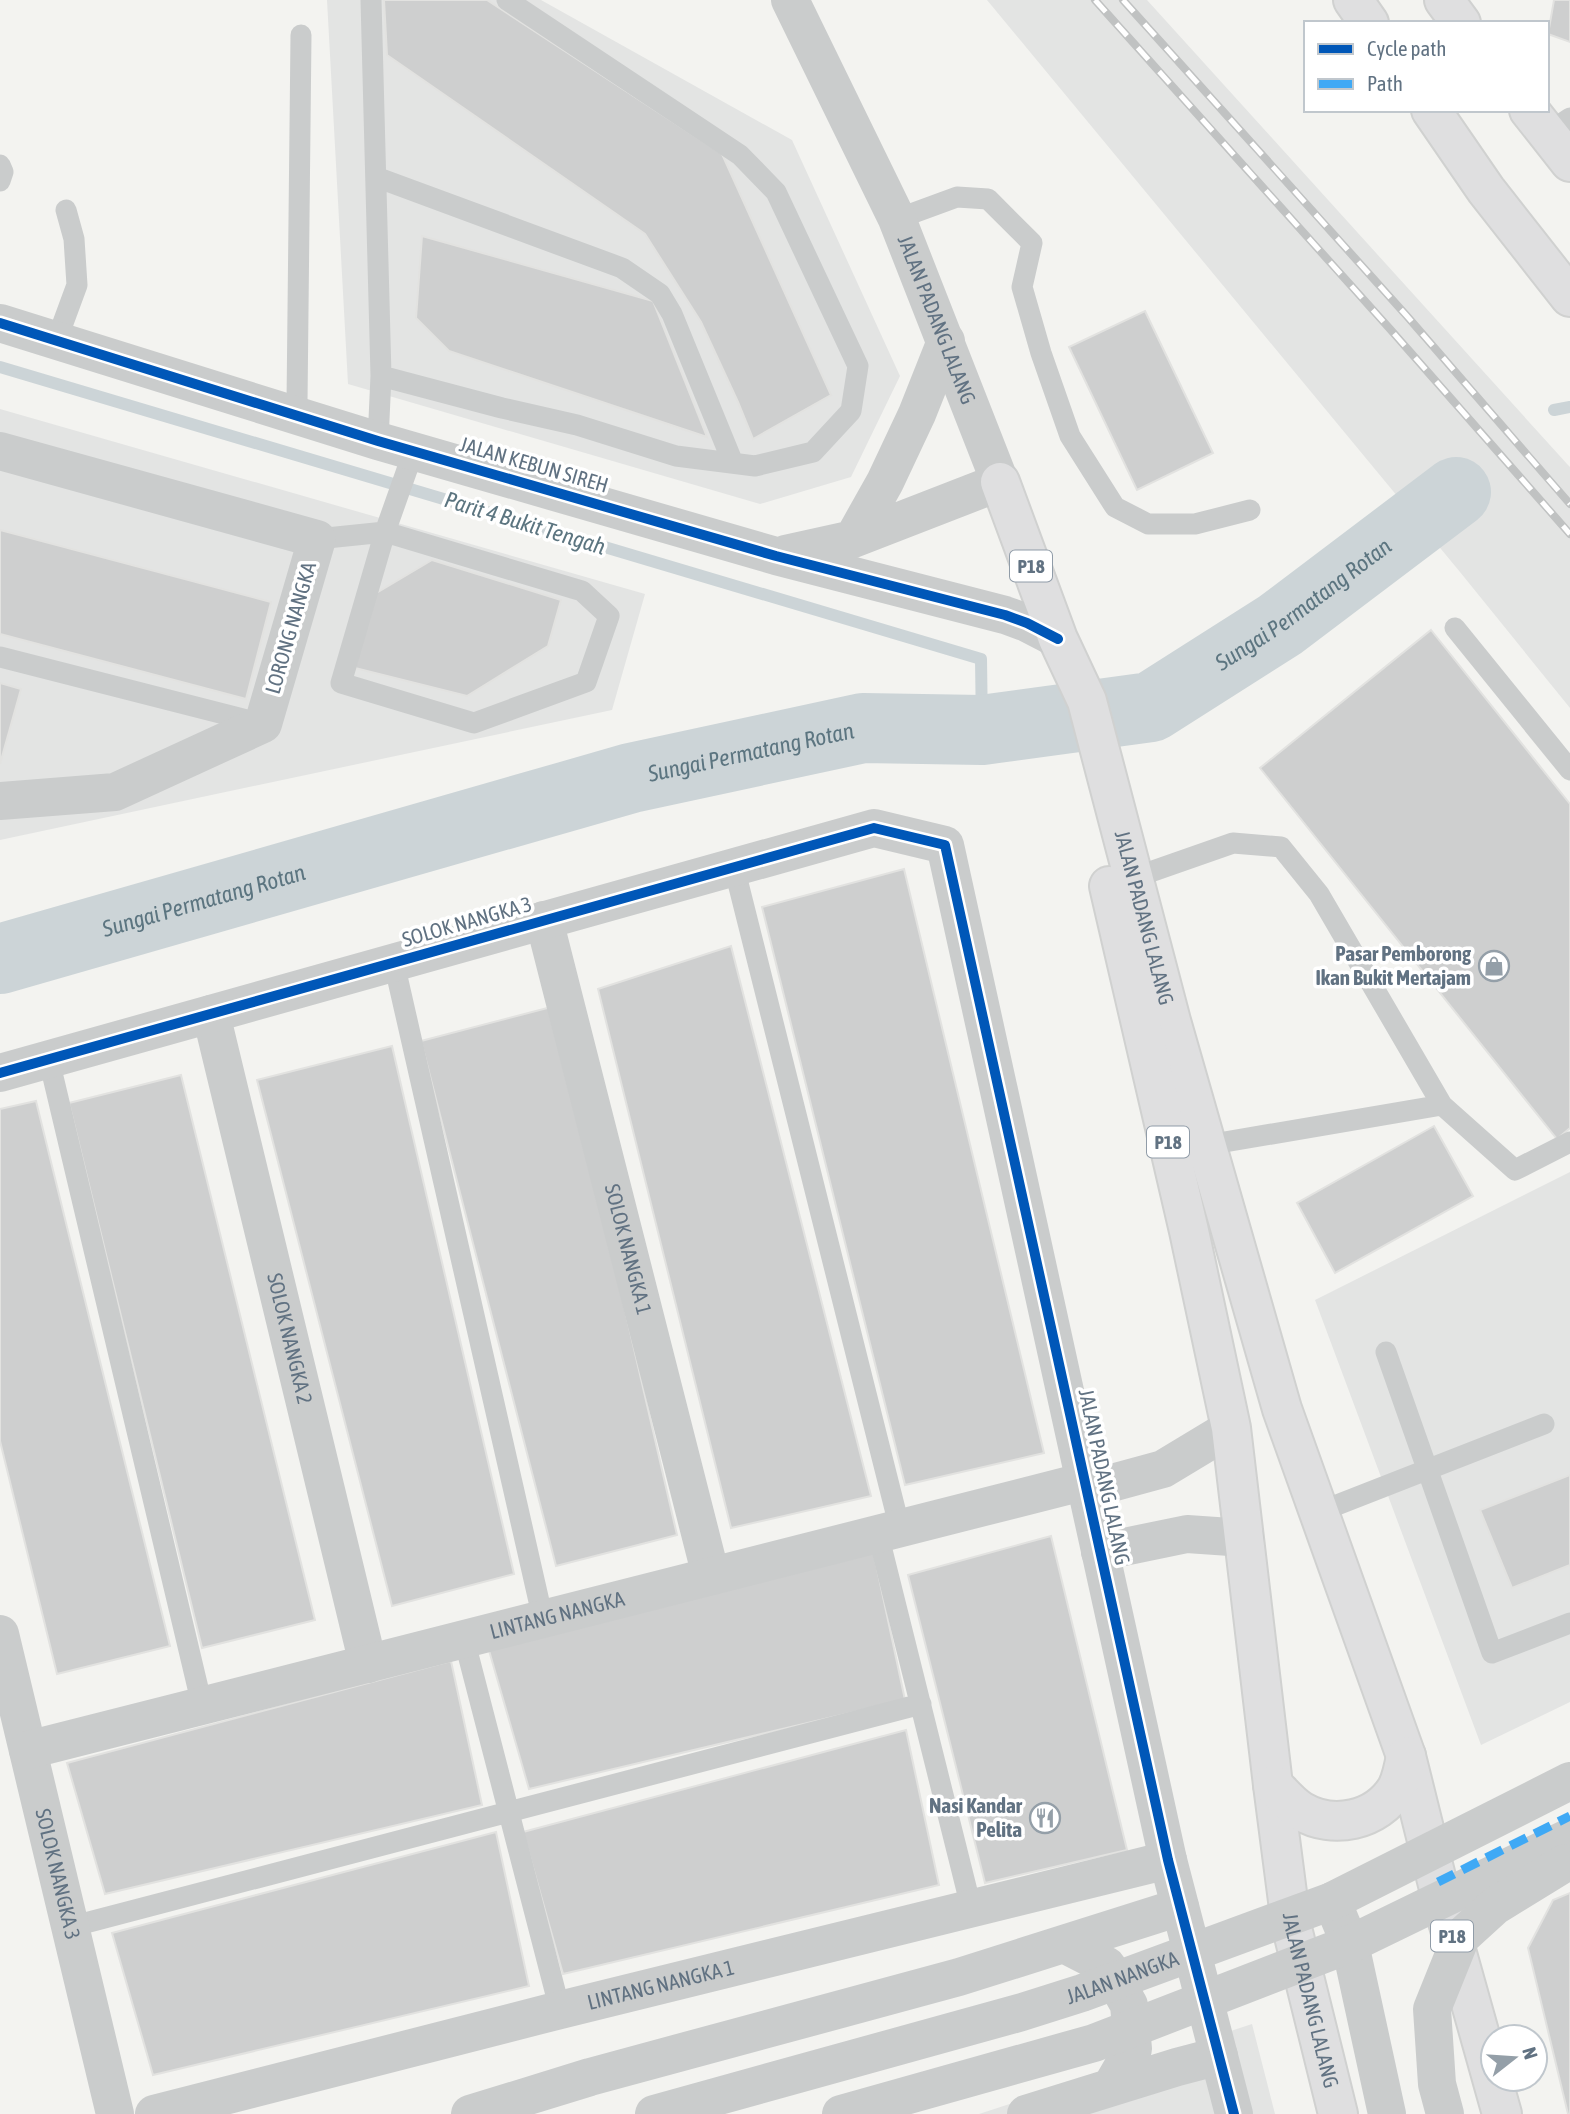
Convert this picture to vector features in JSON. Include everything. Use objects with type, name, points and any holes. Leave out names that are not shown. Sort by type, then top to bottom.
[{"type":"main road","points":[[1353,0],[1368,21]]},
{"type":"main road","points":[[1444,0],[1460,21]]},
{"type":"main road","points":[[1431,112],[1486,190],[1570,297]]},
{"type":"main road","name":"JALAN PADANG LALANG","points":[[1000,482],[1061,644],[1088,746],[1231,1429],[1291,1924],[1338,2114]]},
{"type":"main road","name":"JALAN PADANG LALANG","points":[[1088,746],[1133,878],[1282,1409],[1406,1756],[1440,1893],[1502,2114]]},
{"type":"main road","points":[[1273,1785],[1300,1810],[1321,1820],[1339,1822],[1358,1818],[1371,1813],[1396,1789],[1406,1756]]},
{"type":"main road","points":[[1291,1924],[1308,1901],[1331,1883],[1358,1872],[1387,1871],[1416,1878],[1440,1893]]},
{"type":"street","name":"JALAN PADANG LALANG","points":[[790,0],[897,219],[1000,482]]},
{"type":"street","name":"JALAN KEBUN SIREH","points":[[0,323],[378,441],[410,461],[1005,615],[1027,623],[1061,644]]},
{"type":"street","points":[[853,539],[886,482],[946,341]]},
{"type":"street","name":"LORONG NANGKA","points":[[0,452],[317,539],[263,724]]},
{"type":"street","name":"JALAN KEBUN SIREH","points":[[776,555],[853,539],[1000,482]]},
{"type":"street","points":[[0,801],[115,792],[263,724]]},
{"type":"street","name":"SOLOK NANGKA 3","points":[[0,1073],[874,828],[945,845]]},
{"type":"street","name":"JALAN PADANG LALANG","points":[[945,845],[1168,1860],[1234,2114]]},
{"type":"street","name":"SOLOK NANGKA 1","points":[[544,920],[711,1576]]},
{"type":"street","name":"SOLOK NANGKA 2","points":[[211,1014],[368,1664]]},
{"type":"street","name":"LINTANG NANGKA","points":[[28,1750],[889,1531],[1163,1469],[1231,1429]]},
{"type":"street","points":[[1100,1552],[1186,1534],[1245,1538]]},
{"type":"street","name":"SOLOK NANGKA 3","points":[[0,1634],[115,2114]]},
{"type":"street","name":"JALAN NANGKA","points":[[654,2114],[1082,1993],[1332,1901],[1570,1781]]},
{"type":"street","points":[[841,2114],[1094,2043],[1349,1944],[1570,1837]]},
{"type":"street","name":"LINTANG NANGKA 1","points":[[154,2114],[560,2010],[1168,1860]]},
{"type":"street","points":[[1444,2114],[1437,2084],[1432,2009],[1461,1937],[1495,1906],[1570,1860]]},
{"type":"street","points":[[1332,1901],[1349,1944],[1387,2114]]},
{"type":"street","points":[[470,2114],[590,2077],[959,1977],[1180,1907]]},
{"type":"street","points":[[1064,1944],[1107,1966],[1129,2004],[1133,2049],[1111,2087]]},
{"type":"street","points":[[1026,2114],[1219,2056]]},
{"type":"lane","points":[[372,0],[381,376],[378,441]]},
{"type":"lane","points":[[381,376],[577,425],[676,456],[755,466],[813,452],[851,411],[858,366],[776,192],[740,155],[507,0]]},
{"type":"lane","points":[[294,414],[297,403],[301,35]]},
{"type":"lane","points":[[0,165],[3,172],[0,181]]},
{"type":"lane","points":[[376,177],[622,268],[660,294],[672,314],[733,463]]},
{"type":"lane","points":[[897,219],[957,197],[988,199],[1032,243],[1022,287],[1041,354],[1070,436],[1115,507],[1148,524],[1195,524],[1250,510]]},
{"type":"lane","points":[[56,342],[77,285],[74,239],[66,210]]},
{"type":"lane","points":[[317,539],[385,532],[582,591],[609,616],[586,682],[474,723],[341,683],[385,532],[410,461]]},
{"type":"lane","points":[[1455,628],[1570,770]]},
{"type":"lane","points":[[0,657],[263,724]]},
{"type":"lane","points":[[1133,878],[1233,843],[1281,847],[1319,894],[1442,1105],[1515,1170],[1570,1142]]},
{"type":"lane","points":[[734,867],[889,1531],[921,1704],[971,1908]]},
{"type":"lane","points":[[394,963],[543,1619]]},
{"type":"lane","points":[[49,1060],[202,1705]]},
{"type":"lane","points":[[1207,1146],[1442,1105]]},
{"type":"lane","points":[[1387,1352],[1492,1653],[1570,1623]]},
{"type":"lane","points":[[1320,1513],[1544,1424]]},
{"type":"lane","points":[[464,1639],[560,2010]]},
{"type":"lane","points":[[71,1927],[921,1704]]},
{"type":"shaded area","points":[[327,0],[541,0],[792,140],[900,376],[851,477],[760,504],[348,384]]},
{"type":"shaded area","points":[[987,0],[1147,0],[1570,467],[1570,708],[1460,572]]},
{"type":"shaded area","points":[[0,409],[645,594],[612,710],[0,840]]},
{"type":"shaded area","points":[[1570,1172],[1570,1702],[1481,1745],[1315,1300]]},
{"type":"shaded area","points":[[1252,2024],[1275,2114],[979,2114]]},
{"type":"building","points":[[384,0],[487,0],[722,154],[831,395],[753,439],[701,322],[645,234],[387,55]]},
{"type":"building","points":[[1554,0],[1570,0],[1570,42],[1549,34]]},
{"type":"building","points":[[422,236],[653,301],[707,437],[449,351],[416,318]]},
{"type":"building","points":[[1145,311],[1213,453],[1137,490],[1069,347]]},
{"type":"building","points":[[0,530],[271,602],[246,699],[0,634]]},
{"type":"building","points":[[432,560],[561,600],[548,646],[467,696],[355,668],[373,595]]},
{"type":"building","name":"Pasar Pemborong Ikan Bukit Mertajam","points":[[1431,630],[1570,804],[1570,1128],[1557,1139],[1260,768]]},
{"type":"building","points":[[0,683],[21,689],[0,764]]},
{"type":"building","points":[[904,869],[1044,1453],[905,1485],[762,907]]},
{"type":"building","points":[[731,946],[871,1496],[731,1528],[598,989]]},
{"type":"building","points":[[555,1006],[677,1535],[556,1566],[421,1041]]},
{"type":"building","points":[[392,1046],[514,1574],[392,1606],[257,1080]]},
{"type":"building","points":[[181,1075],[315,1620],[202,1648],[69,1103]]},
{"type":"building","points":[[36,1101],[170,1646],[57,1674],[0,1441],[0,1109]]},
{"type":"building","points":[[1434,1126],[1473,1196],[1335,1273],[1297,1203]]},
{"type":"building","points":[[1570,1475],[1570,1565],[1512,1588],[1480,1510]]},
{"type":"building","points":[[1051,1536],[1127,1850],[985,1883],[908,1575]]},
{"type":"building","points":[[872,1545],[905,1700],[529,1789],[488,1647]]},
{"type":"building","points":[[451,1661],[482,1805],[105,1894],[67,1763]]},
{"type":"building","points":[[906,1730],[939,1885],[563,1974],[523,1832]]},
{"type":"building","points":[[496,1832],[529,1986],[153,2075],[112,1933]]},
{"type":"building","points":[[1570,1893],[1570,2114],[1528,1948],[1553,1900]]},
{"type":"waterway","name":"Parit 4 Bukit Tengah","points":[[0,367],[981,659],[982,730]]},
{"type":"waterway","name":"Sungai Permatang Rotan","points":[[1554,410],[1570,407]]},
{"type":"waterway","name":"Sungai Permatang Rotan","points":[[0,959],[631,778],[863,728],[982,730],[1151,707],[1280,625],[1456,492]]},
{"type":"railway","points":[[1095,0],[1570,534]]},
{"type":"railway","points":[[1123,0],[1406,315],[1570,504]]},
{"type":"marked path","points":[[1438,1882],[1570,1816]]},
{"type":"cycle path","points":[[0,323],[378,441],[776,556],[1005,615],[1058,639]]},
{"type":"cycle path","points":[[0,1073],[874,828],[945,845],[1168,1860],[1234,2114]]},
{"type":"place","name":"Pasar Pemborong Ikan Bukit Mertajam","points":[[1494,966]]},
{"type":"place","name":"Nasi Kandar Pelita","points":[[1045,1818]]}]
